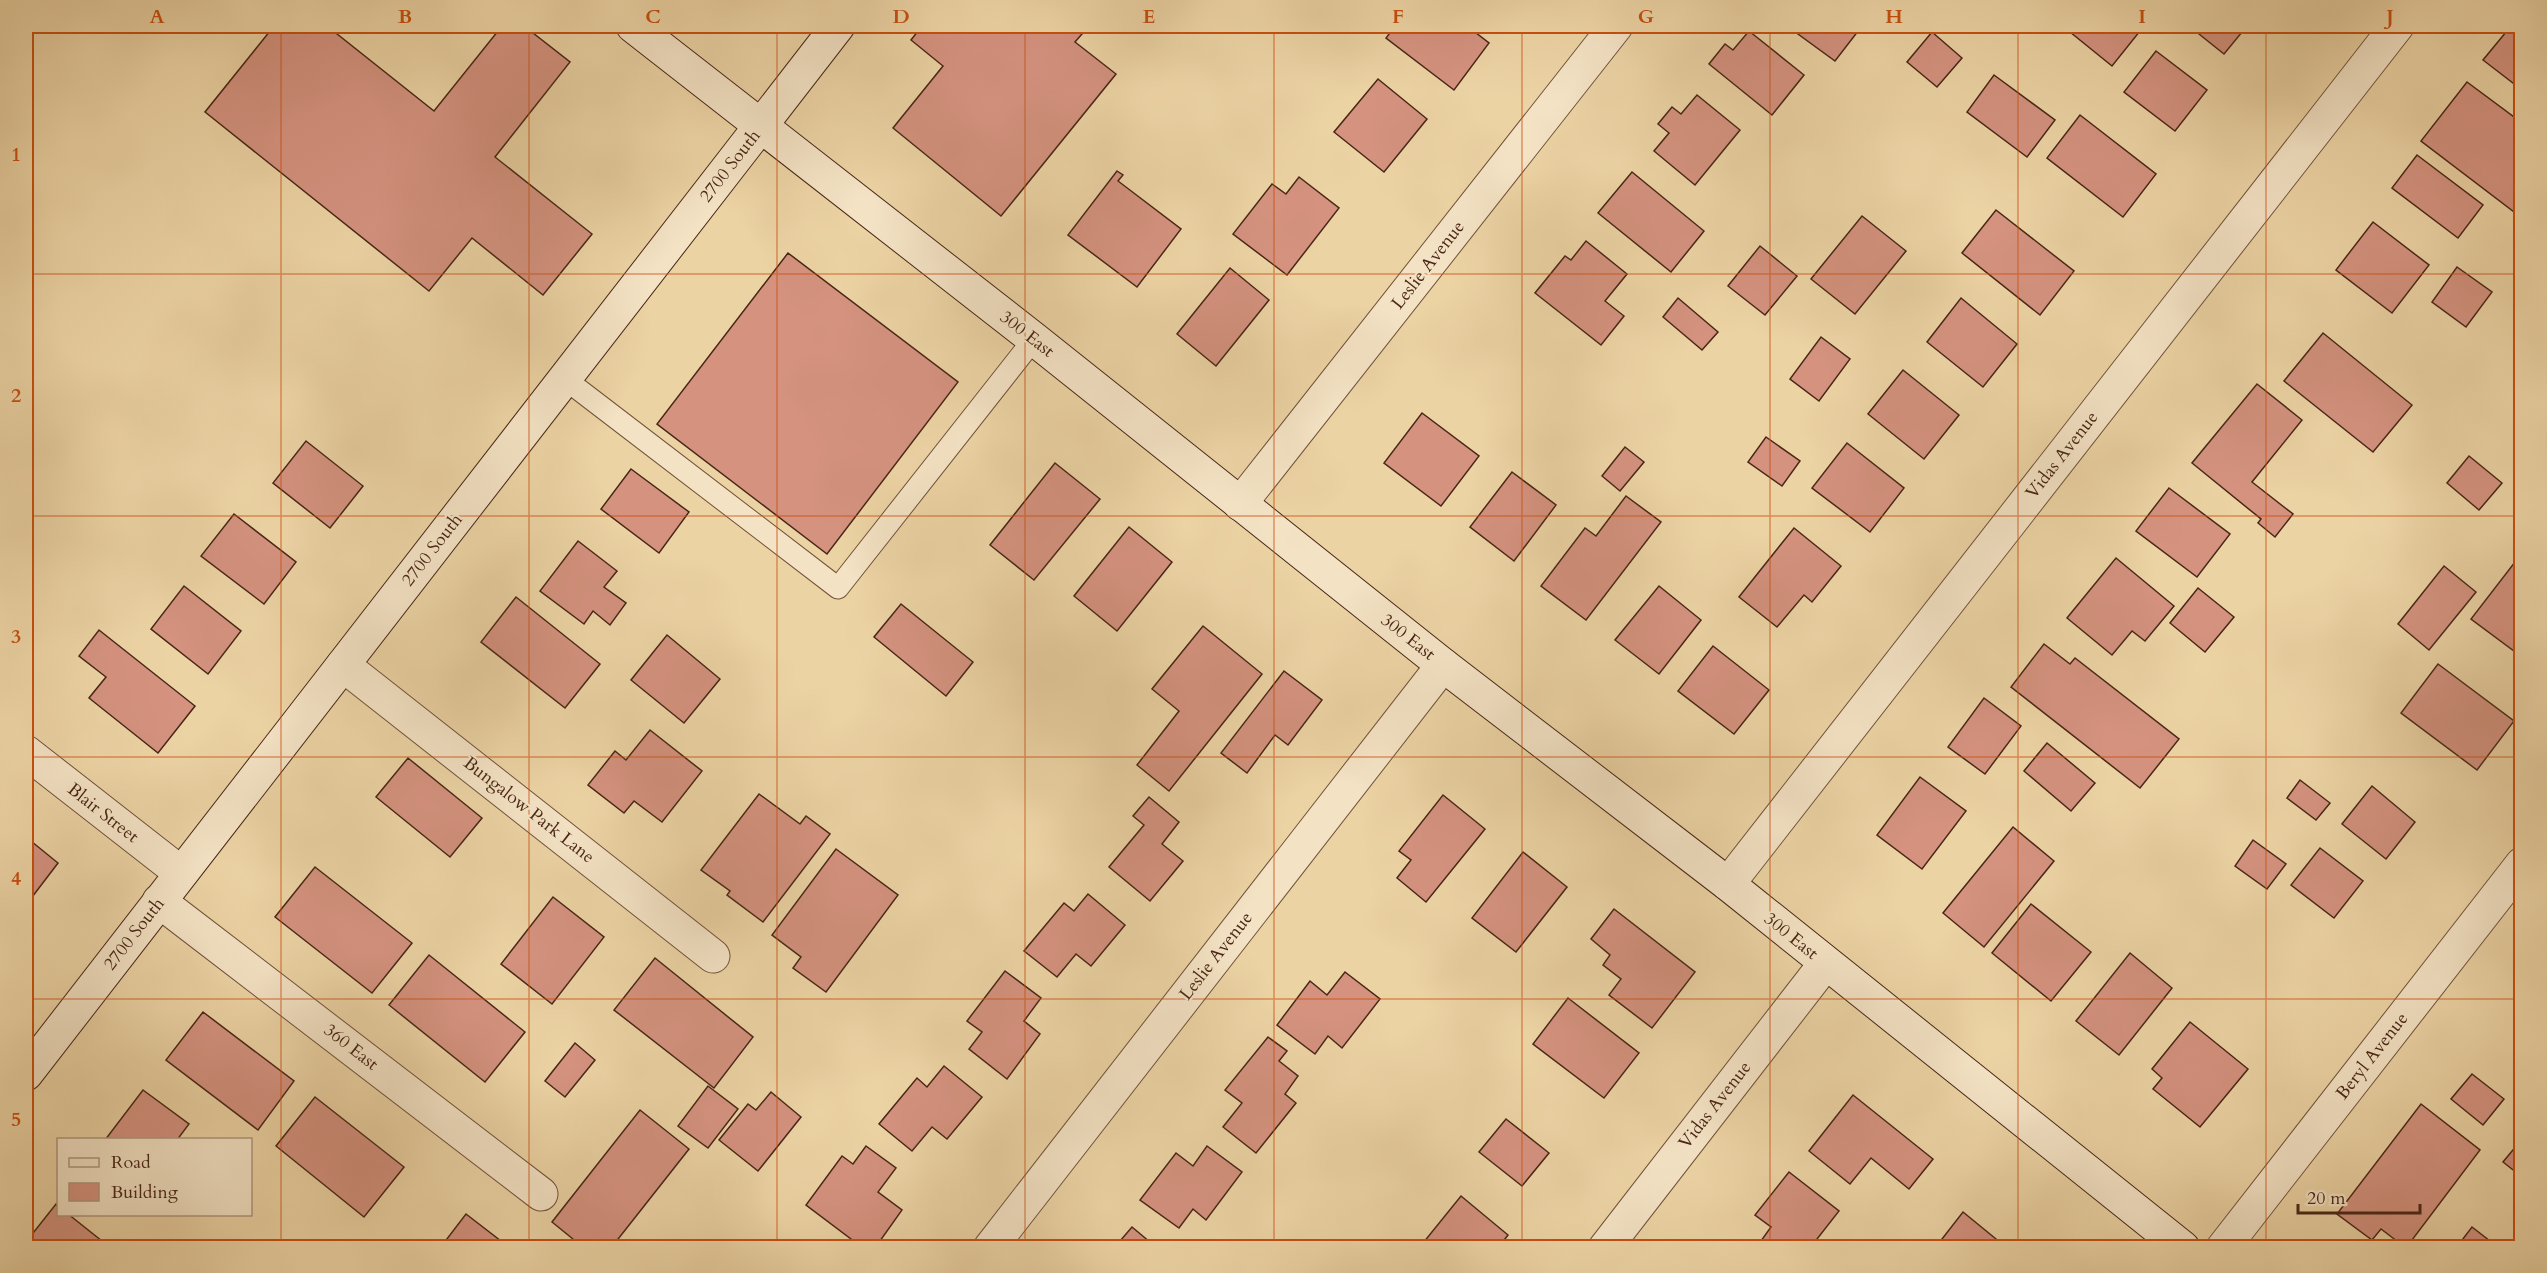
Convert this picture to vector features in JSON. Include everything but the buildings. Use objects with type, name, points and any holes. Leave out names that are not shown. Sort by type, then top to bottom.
[{"type":"street","name":"300 East","points":[[633,26],[1034,339],[1443,665],[1728,884],[1825,964],[2183,1248]]},
{"type":"street","name":"2700 South","points":[[26,1074],[838,26]]},
{"type":"street","name":"Leslie Avenue","points":[[1240,504],[1616,26]]},
{"type":"street","name":"Vidas Avenue","points":[[1728,884],[2397,26]]},
{"type":"street","name":"Bungalow Park Lane","points":[[344,665],[713,956]]},
{"type":"street","name":"Leslie Avenue","points":[[990,1248],[1443,665]]},
{"type":"street","name":"Blair Street","points":[[26,752],[182,873]]},
{"type":"street","name":"Beryl Avenue","points":[[2223,1248],[2522,864]]},
{"type":"street","name":"360 East","points":[[159,901],[541,1194]]},
{"type":"street","name":"Vidas Avenue","points":[[1605,1248],[1825,964]]},
{"type":"lane","points":[[565,379],[838,588],[1034,339]]}]
